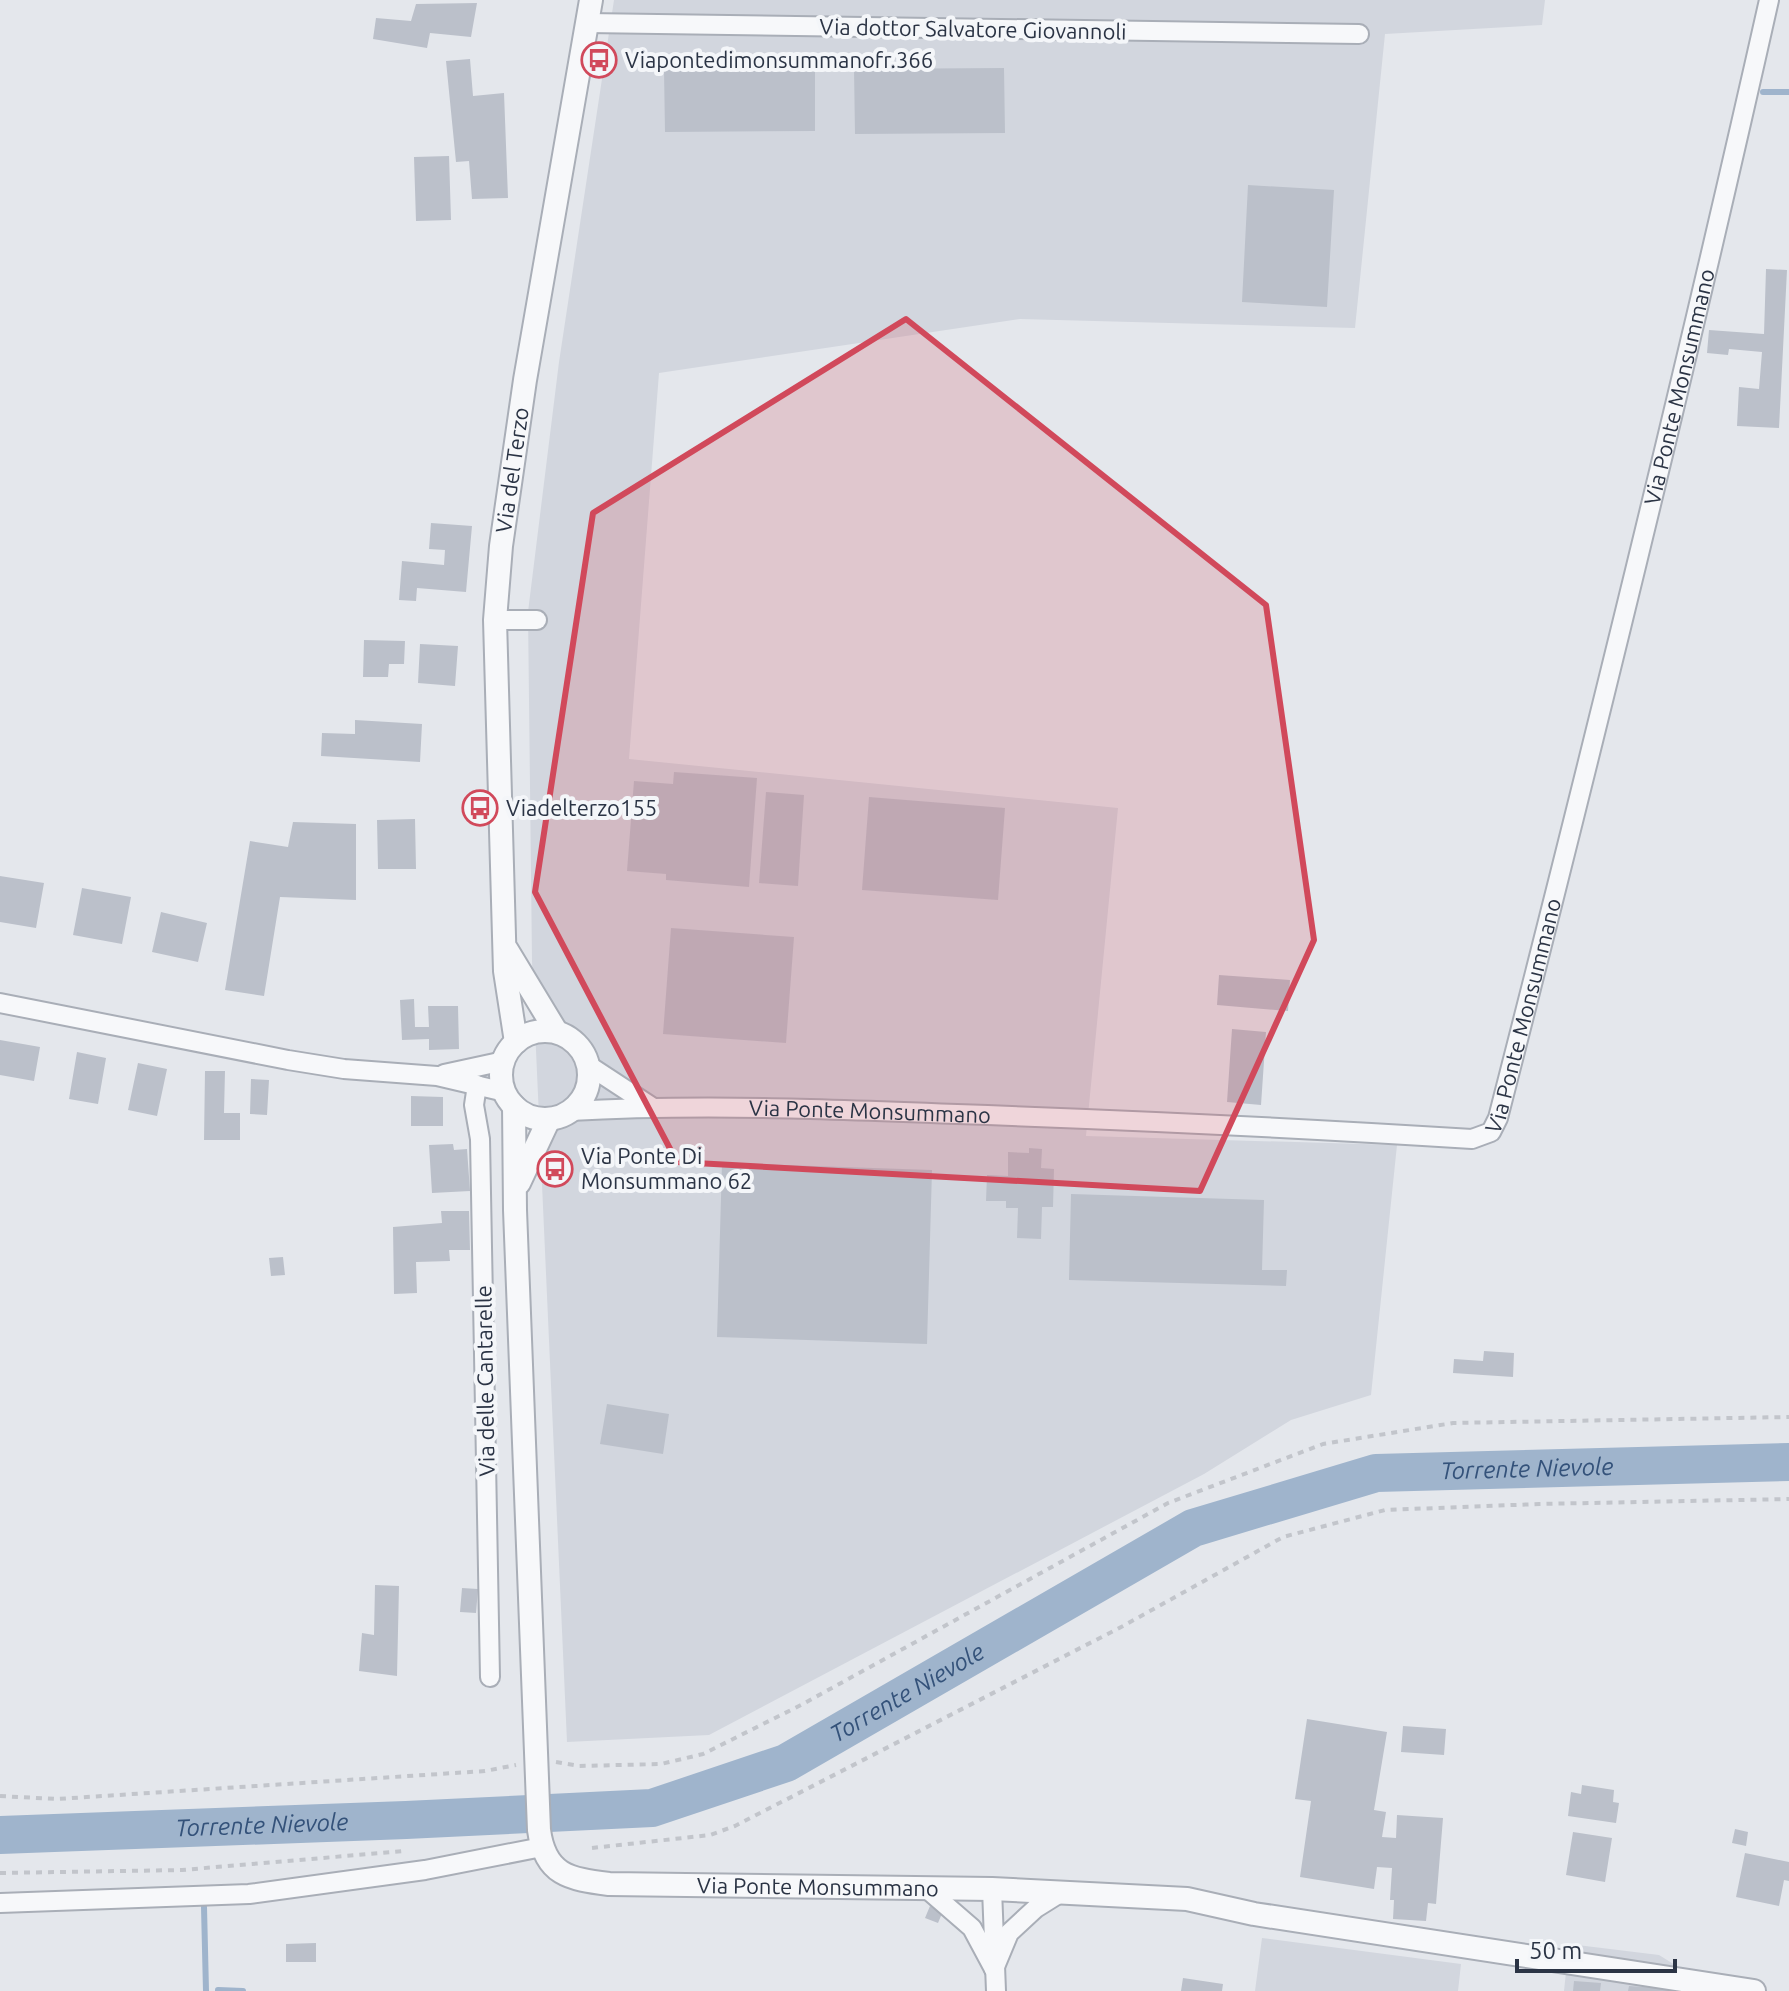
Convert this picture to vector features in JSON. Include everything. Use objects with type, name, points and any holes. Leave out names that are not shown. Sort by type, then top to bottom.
[{"type":"street","name":"Via del Terzo","points":[[510,1051],[495,620],[501,546],[525,380],[591,0]]},
{"type":"street","name":"Via Ponte Monsummano","points":[[560,1115],[652,1107],[785,1108],[1176,1121],[1472,1139],[1491,1132],[1498,1118],[1554,901],[1769,0]]},
{"type":"street","name":"Via dottor Salvatore Giovannoli","points":[[587,23],[1359,34]]},
{"type":"street","points":[[495,620],[537,620]]},
{"type":"street","points":[[504,946],[556,1031],[578,1046],[588,1065],[588,1086],[579,1103],[560,1115],[523,1170],[515,1203]]},
{"type":"street","points":[[0,1003],[302,1062],[344,1069],[437,1076],[477,1085],[510,1099],[532,1117],[560,1115]]},
{"type":"street","points":[[437,1076],[510,1051],[538,1032],[556,1031]]},
{"type":"street","points":[[0,1903],[249,1894],[400,1874],[540,1838],[510,1099],[502,1076],[510,1051]]},
{"type":"street","points":[[588,1065],[652,1107]]},
{"type":"street","name":"Via delle Cantarelle","points":[[477,1085],[474,1105],[480,1139],[490,1677]]},
{"type":"street","points":[[482,1211],[515,1203]]},
{"type":"street","name":"Via Ponte Monsummano","points":[[540,1838],[548,1861],[566,1875],[609,1884],[992,1889],[1187,1899],[1254,1914],[1754,1991]]},
{"type":"street","points":[[927,1889],[972,1928],[994,1969]]},
{"type":"street","points":[[992,1889],[996,1991]]},
{"type":"street","points":[[994,1969],[1009,1933],[1036,1908],[1060,1893]]},
{"type":"path","points":[[0,1796],[57,1799],[485,1771],[537,1764],[661,1764],[703,1754],[801,1705],[1168,1503],[1323,1444],[1453,1423],[1789,1417]]},
{"type":"path","points":[[592,1848],[710,1835],[735,1826],[1123,1626],[1283,1537],[1385,1510],[1789,1499]]},
{"type":"path","points":[[0,1873],[182,1870],[410,1851]]},
{"type":"highlighted area","points":[[906,319],[1266,605],[1314,940],[1200,1191],[677,1162],[535,892],[593,513]]},
{"type":"shaded area","points":[[614,0],[1545,0],[1542,25],[1385,34],[1355,328],[1020,319],[659,373],[629,759],[1118,808],[1086,1136],[1397,1145],[1371,1395],[1291,1420],[1204,1474],[709,1735],[567,1742],[532,961],[528,612],[559,362]]},
{"type":"shaded area","points":[[1262,1938],[1461,1964],[1458,1991],[1255,1991]]},
{"type":"shaded area","points":[[1569,1944],[1659,1955],[1717,1991],[1564,1991]]},
{"type":"building","points":[[477,3],[471,37],[430,33],[427,48],[373,39],[376,18],[411,21],[416,4]]},
{"type":"building","points":[[470,59],[473,96],[504,93],[508,198],[472,199],[469,161],[456,162],[446,61]]},
{"type":"building","points":[[1004,68],[1005,133],[855,134],[854,69]]},
{"type":"building","points":[[815,69],[815,131],[665,132],[664,70]]},
{"type":"building","points":[[449,156],[451,220],[416,221],[414,157]]},
{"type":"building","points":[[1248,185],[1334,190],[1327,307],[1242,302]]},
{"type":"building","points":[[1766,269],[1787,270],[1779,428],[1737,426],[1739,387],[1759,389],[1762,352],[1729,349],[1728,355],[1707,353],[1709,330],[1764,334]]},
{"type":"building","points":[[431,523],[472,526],[466,592],[417,588],[416,601],[399,600],[402,561],[444,565],[445,550],[429,549]]},
{"type":"building","points":[[364,640],[405,641],[404,664],[389,664],[388,677],[363,677]]},
{"type":"building","points":[[420,644],[458,646],[455,686],[418,683]]},
{"type":"building","points":[[355,720],[422,724],[420,762],[321,756],[322,733],[355,734]]},
{"type":"building","points":[[674,772],[757,778],[749,887],[666,880],[666,874],[627,871],[634,781],[673,784]]},
{"type":"building","points":[[766,792],[804,795],[798,886],[759,883]]},
{"type":"building","points":[[869,797],[1005,808],[998,900],[862,890]]},
{"type":"building","points":[[415,819],[416,869],[378,869],[377,820]]},
{"type":"building","points":[[293,822],[356,824],[356,900],[280,897],[264,996],[225,990],[250,841],[288,847]]},
{"type":"building","points":[[0,876],[44,883],[36,928],[0,922]]},
{"type":"building","points":[[82,888],[131,897],[122,944],[73,935]]},
{"type":"building","points":[[161,912],[207,923],[198,962],[152,952]]},
{"type":"building","points":[[671,928],[794,937],[786,1043],[663,1034]]},
{"type":"building","points":[[1219,975],[1290,980],[1288,1011],[1217,1005]]},
{"type":"building","points":[[414,999],[415,1027],[429,1027],[428,1006],[458,1006],[459,1049],[429,1050],[429,1039],[402,1040],[400,1000]]},
{"type":"building","points":[[1232,1029],[1266,1032],[1261,1105],[1227,1102]]},
{"type":"building","points":[[0,1040],[40,1047],[34,1081],[0,1075]]},
{"type":"building","points":[[77,1052],[106,1058],[98,1104],[69,1099]]},
{"type":"building","points":[[138,1063],[167,1069],[157,1116],[128,1110]]},
{"type":"building","points":[[205,1071],[225,1071],[224,1113],[240,1113],[240,1140],[204,1140]]},
{"type":"building","points":[[251,1079],[269,1080],[267,1115],[250,1114]]},
{"type":"building","points":[[411,1096],[443,1097],[443,1126],[411,1126]]},
{"type":"building","points":[[453,1144],[454,1150],[467,1149],[470,1191],[432,1193],[429,1145]]},
{"type":"building","points":[[1029,1148],[1042,1149],[1041,1168],[1054,1169],[1053,1207],[1042,1207],[1041,1239],[1017,1238],[1018,1208],[1006,1208],[1006,1201],[986,1201],[987,1175],[1008,1176],[1008,1152],[1029,1153]]},
{"type":"building","points":[[722,1163],[932,1170],[927,1344],[717,1337]]},
{"type":"building","points":[[1071,1194],[1264,1200],[1262,1270],[1287,1270],[1286,1286],[1069,1280]]},
{"type":"building","points":[[441,1211],[469,1211],[470,1250],[449,1250],[450,1261],[416,1262],[417,1293],[394,1294],[393,1227],[442,1223]]},
{"type":"building","points":[[283,1257],[285,1275],[271,1276],[269,1258]]},
{"type":"building","points":[[1484,1351],[1514,1353],[1513,1377],[1453,1373],[1454,1359],[1483,1361]]},
{"type":"building","points":[[607,1404],[669,1414],[663,1454],[600,1444]]},
{"type":"building","points":[[375,1585],[399,1586],[397,1676],[359,1671],[362,1633],[374,1635]]},
{"type":"building","points":[[462,1588],[478,1589],[476,1613],[460,1612]]},
{"type":"building","points":[[1307,1719],[1387,1732],[1374,1810],[1386,1812],[1382,1837],[1396,1838],[1397,1815],[1443,1818],[1436,1904],[1428,1903],[1426,1921],[1393,1919],[1394,1900],[1390,1900],[1392,1868],[1377,1867],[1374,1889],[1300,1877],[1311,1801],[1295,1799]]},
{"type":"building","points":[[1403,1726],[1446,1729],[1444,1755],[1401,1752]]},
{"type":"building","points":[[1582,1785],[1614,1790],[1613,1802],[1619,1803],[1616,1823],[1568,1816],[1571,1792],[1581,1794]]},
{"type":"building","points":[[1735,1829],[1748,1832],[1746,1846],[1732,1843]]},
{"type":"building","points":[[1573,1832],[1612,1838],[1605,1882],[1566,1875]]},
{"type":"building","points":[[1745,1853],[1789,1862],[1789,1881],[1784,1880],[1779,1906],[1736,1897]]},
{"type":"building","points":[[930,1906],[943,1911],[938,1923],[925,1918]]},
{"type":"building","points":[[316,1943],[316,1962],[286,1962],[286,1944]]},
{"type":"building","points":[[1183,1978],[1223,1984],[1222,1991],[1181,1991]]},
{"type":"building","points":[[1574,1981],[1601,1983],[1600,1991],[1573,1991]]},
{"type":"building","points":[[1629,1986],[1674,1989],[1674,1991],[1628,1991]]},
{"type":"waterway","points":[[1763,92],[1789,92]]},
{"type":"waterway","name":"Torrente Nievole","points":[[0,1835],[652,1808],[786,1763],[1193,1528],[1376,1473],[1789,1462]]},
{"type":"waterway","points":[[204,1907],[206,1991]]},
{"type":"waterway","points":[[218,1990],[243,1991]]},
{"type":"place","name":"Viapontedimonsummanofr.366","points":[[599,60]]},
{"type":"place","name":"Viadelterzo155","points":[[480,808]]},
{"type":"place","name":"Via Ponte Di Monsummano 62","points":[[555,1169]]}]
